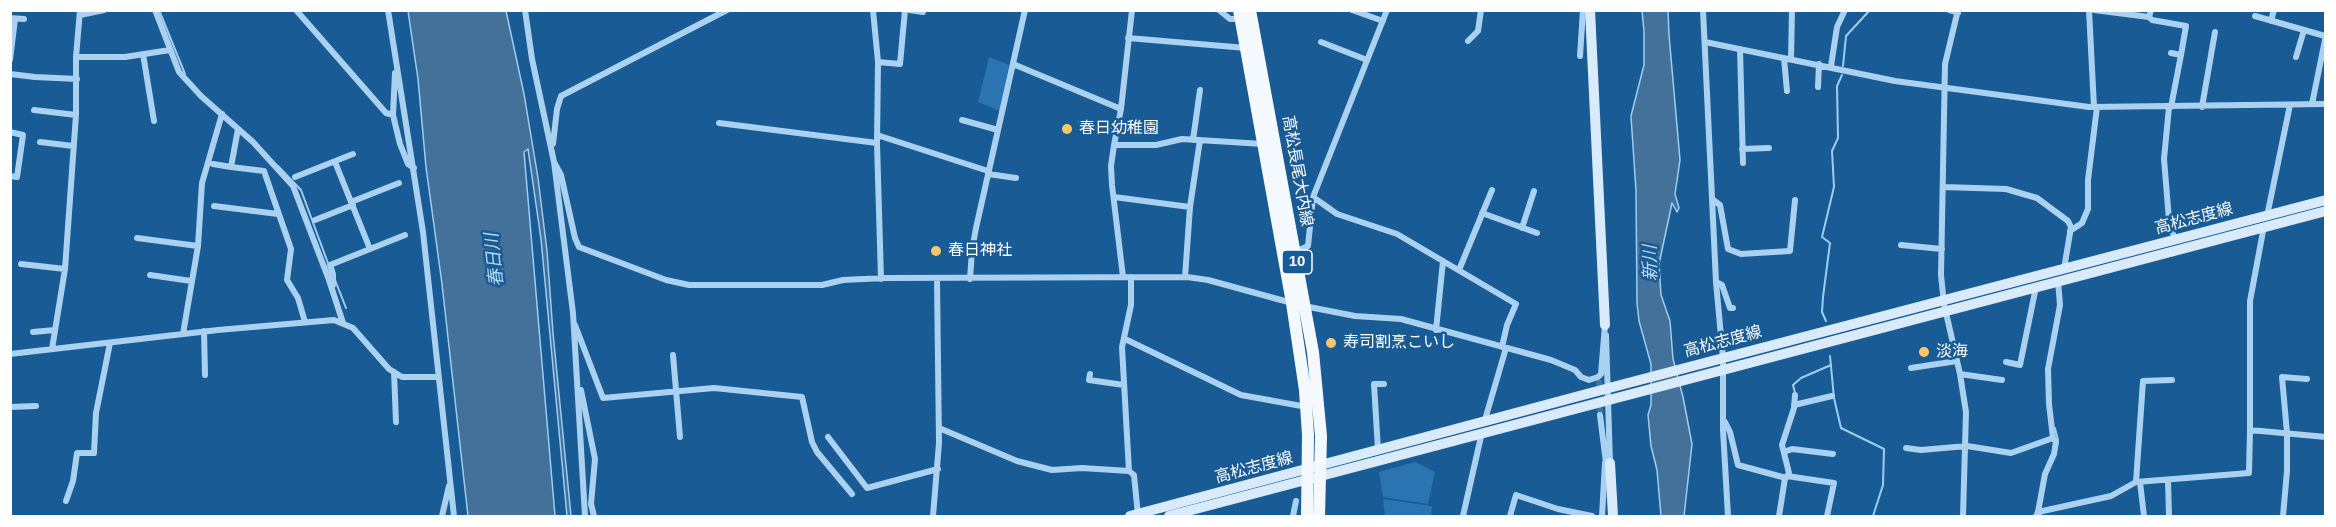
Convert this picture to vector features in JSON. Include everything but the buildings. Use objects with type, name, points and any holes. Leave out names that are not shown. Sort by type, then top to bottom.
[{"type":"main road","name":"高松長尾大内線","points":[[1250,10],[1318,388],[1321,465],[1319,516]]},
{"type":"main road","points":[[1590,10],[1605,325]]},
{"type":"main road","name":"高松長尾大内線","points":[[1240,15],[1293,303],[1306,407],[1308,475],[1306,516]]},
{"type":"main road","name":"高松志度線","points":[[1135,516],[1308,475],[1321,478],[1610,388],[1719,364],[1944,305],[2064,269],[2325,200]]},
{"type":"main road","name":"高松志度線","points":[[1944,305],[2058,281],[2325,211]]},
{"type":"main road","name":"高松志度線","points":[[1169,516],[1308,475],[1321,465],[1378,450],[1611,400],[1719,364]]},
{"type":"main road","points":[[1607,463],[1612,516]]},
{"type":"street","points":[[52,349],[65,269],[76,115],[76,57],[80,13],[104,10]]},
{"type":"street","points":[[155,10],[179,72],[266,157],[297,193],[343,323]]},
{"type":"street","points":[[296,10],[386,113],[393,115]]},
{"type":"street","points":[[386,10],[390,22],[414,168],[432,303],[454,516]]},
{"type":"street","points":[[525,10],[532,59],[554,162],[573,319],[587,504],[594,516]]},
{"type":"street","points":[[552,150],[557,109],[561,96],[727,10]]},
{"type":"street","points":[[873,10],[878,62],[877,139],[881,279]]},
{"type":"street","points":[[878,62],[900,64],[907,10],[923,12]]},
{"type":"street","points":[[970,279],[972,250],[1025,10]]},
{"type":"street","points":[[1123,277],[1111,166],[1121,109],[1132,10]]},
{"type":"street","points":[[1219,10],[1230,19],[1240,15]]},
{"type":"street","points":[[1352,10],[1383,21]]},
{"type":"street","points":[[1295,252],[1308,246],[1313,197],[1387,10]]},
{"type":"street","points":[[1468,41],[1478,31],[1481,10]]},
{"type":"street","points":[[1580,56],[1583,10]]},
{"type":"street","points":[[1704,10],[1728,516]]},
{"type":"street","points":[[1787,91],[1787,59],[1792,10]]},
{"type":"street","points":[[1832,66],[1837,27],[1845,10]]},
{"type":"street","points":[[1949,10],[1958,12],[1944,64],[1942,249],[1944,305],[1966,412],[1963,516]]},
{"type":"street","points":[[2070,231],[2082,223],[2088,209],[2088,180],[2096,107],[2089,10]]},
{"type":"street","points":[[2094,10],[2150,14],[2152,20],[2186,26],[2170,107],[2164,159],[2169,220],[2175,240]]},
{"type":"street","points":[[2271,21],[2274,10]]},
{"type":"street","points":[[2255,16],[2325,35],[2312,104]]},
{"type":"street","points":[[10,60],[13,18],[24,19]]},
{"type":"street","points":[[2296,57],[2304,30]]},
{"type":"street","points":[[2202,107],[2215,32]]},
{"type":"street","points":[[1128,38],[1246,48]]},
{"type":"street","points":[[1321,42],[1367,60]]},
{"type":"street","points":[[1705,42],[1832,66],[1895,81],[2096,107],[2325,104]]},
{"type":"street","points":[[1740,49],[1743,163]]},
{"type":"street","points":[[76,57],[124,57],[170,50]]},
{"type":"street","points":[[2171,53],[2181,55]]},
{"type":"street","points":[[143,54],[154,121]]},
{"type":"street","points":[[396,63],[393,115],[400,144],[408,164],[414,168]]},
{"type":"street","points":[[1013,64],[1121,109]]},
{"type":"street","points":[[1818,87],[1819,64]]},
{"type":"street","points":[[10,74],[77,78]]},
{"type":"street","points":[[1185,277],[1200,90]]},
{"type":"street","points":[[2058,281],[2060,305],[2048,369],[2049,404],[2055,442],[2054,454],[2045,474],[2037,514],[2111,496],[2138,482],[2249,473],[2250,301],[2290,105]]},
{"type":"street","points":[[34,110],[76,115]]},
{"type":"street","points":[[183,334],[198,246],[202,183],[222,114]]},
{"type":"street","points":[[962,120],[998,130]]},
{"type":"street","points":[[1081,122],[1116,132]]},
{"type":"street","points":[[719,123],[877,139],[1016,178]]},
{"type":"street","points":[[231,167],[238,129]]},
{"type":"street","points":[[10,132],[23,135],[17,177],[10,176]]},
{"type":"street","points":[[1114,145],[1156,146],[1182,139],[1263,144]]},
{"type":"street","points":[[40,142],[73,146]]},
{"type":"street","points":[[1742,149],[1769,148]]},
{"type":"street","points":[[295,177],[354,154]]},
{"type":"street","points":[[266,157],[264,171],[291,249],[287,280],[298,298],[305,322]]},
{"type":"street","points":[[335,162],[370,249]]},
{"type":"street","points":[[554,162],[561,176],[579,247],[666,280],[689,285],[822,285],[843,280],[881,279],[1185,277],[1208,280],[1305,307],[1355,316],[1401,319],[1551,360],[1575,370],[1585,379],[1598,378],[1605,325]]},
{"type":"street","points":[[213,164],[264,171]]},
{"type":"street","points":[[315,220],[399,183]]},
{"type":"street","points":[[1943,187],[2006,189],[2037,198],[2068,221],[2071,227],[2064,269]]},
{"type":"street","points":[[1459,270],[1492,190]]},
{"type":"street","points":[[1522,228],[1534,191]]},
{"type":"street","points":[[1114,196],[1190,207]]},
{"type":"street","points":[[1313,197],[1337,214],[1397,234],[1516,304],[1507,326],[1504,348],[1463,516]]},
{"type":"street","points":[[1712,199],[1720,205],[1728,249],[1741,254],[1790,251],[1795,200]]},
{"type":"street","points":[[214,206],[278,214]]},
{"type":"street","points":[[237,217],[238,209]]},
{"type":"street","points":[[1482,213],[1537,233]]},
{"type":"street","points":[[333,295],[333,274],[330,265],[405,235]]},
{"type":"street","points":[[137,238],[198,246]]},
{"type":"street","points":[[1901,245],[1942,249]]},
{"type":"street","points":[[1436,330],[1443,261]]},
{"type":"street","points":[[21,264],[65,269]]},
{"type":"street","points":[[150,275],[191,281]]},
{"type":"street","points":[[1129,471],[1122,347],[1131,305],[1131,277]]},
{"type":"street","points":[[933,516],[939,428],[937,279]]},
{"type":"street","points":[[1716,282],[1722,285],[1730,308],[1733,308]]},
{"type":"street","points":[[2007,362],[2020,365],[2037,286]]},
{"type":"street","points":[[573,319],[603,398],[714,388],[802,397],[812,442],[817,452],[852,494]]},
{"type":"street","points":[[10,354],[204,331],[334,320],[353,328],[394,372],[402,377],[438,377]]},
{"type":"street","points":[[1602,516],[1611,400],[1605,325]]},
{"type":"street","points":[[33,333],[55,330]]},
{"type":"street","points":[[204,331],[205,375]]},
{"type":"street","points":[[1125,339],[1241,395],[1306,407]]},
{"type":"street","points":[[66,501],[73,481],[77,453],[94,453],[96,413],[110,343]]},
{"type":"street","points":[[673,355],[680,437]]},
{"type":"street","points":[[1911,368],[1957,361]]},
{"type":"street","points":[[394,372],[396,422]]},
{"type":"street","points":[[1090,374],[1089,380],[1124,385]]},
{"type":"street","points":[[1960,374],[2002,380]]},
{"type":"street","points":[[2283,516],[2287,471],[2287,433],[2282,377],[2307,378]]},
{"type":"street","points":[[2145,516],[2138,482],[2143,381],[2172,380]]},
{"type":"street","points":[[578,383],[584,400],[595,459],[585,516]]},
{"type":"street","points":[[1378,450],[1374,384],[1384,384]]},
{"type":"street","points":[[1779,516],[1786,477],[1789,473],[1782,446],[1795,395]]},
{"type":"street","points":[[1794,405],[1832,396]]},
{"type":"street","points":[[10,407],[36,406]]},
{"type":"street","points":[[1600,415],[1607,463]]},
{"type":"street","points":[[1723,419],[1730,432],[1738,465],[1786,477],[1834,483],[1827,516]]},
{"type":"street","points":[[939,428],[1017,461],[1052,470],[1083,468],[1129,471],[1134,475],[1135,516]]},
{"type":"street","points":[[2250,430],[2325,437]]},
{"type":"street","points":[[828,437],[867,488],[938,469]]},
{"type":"street","points":[[1906,448],[1921,450],[1965,448],[1967,446],[2011,453],[2053,438]]},
{"type":"street","points":[[1785,452],[1792,449],[1833,454]]},
{"type":"street","points":[[442,516],[450,480]]},
{"type":"street","points":[[2168,480],[2169,516]]},
{"type":"street","points":[[1510,516],[1516,495],[1558,509],[1592,516]]},
{"type":"street","points":[[1293,516],[1296,501]]},
{"type":"shaded area","points":[[989,57],[1009,65],[1000,111],[978,102]]},
{"type":"shaded area","points":[[1415,462],[1435,472],[1428,504],[1383,497],[1379,472]]},
{"type":"shaded area","points":[[1383,499],[1432,506],[1431,516],[1385,516]]},
{"type":"water","name":"春日川","points":[[408,11],[506,11],[524,94],[538,178],[547,251],[571,516],[567,516],[541,239],[528,149],[524,152],[555,516],[468,516],[442,284],[426,167],[418,79]]},
{"type":"water","name":"新川","points":[[1642,11],[1668,11],[1680,160],[1675,194],[1679,208],[1677,212],[1672,203],[1659,264],[1661,295],[1670,321],[1673,359],[1692,444],[1684,516],[1661,516],[1657,470],[1651,446],[1648,415],[1651,405],[1651,364],[1639,321],[1637,303],[1636,191],[1631,116],[1644,65]]},
{"type":"waterway","points":[[159,10],[185,74]]},
{"type":"waterway","points":[[1843,66],[1846,36],[1870,10]]},
{"type":"waterway","points":[[1826,321],[1822,312],[1830,243],[1822,237],[1834,187],[1832,151],[1838,138],[1837,86],[1842,75]]},
{"type":"waterway","points":[[278,166],[301,190],[329,266]]},
{"type":"waterway","points":[[335,280],[346,308]]},
{"type":"waterway","points":[[1830,356],[1834,398],[1841,428],[1884,449],[1883,485],[1873,516]]},
{"type":"waterway","points":[[1795,393],[1793,385],[1801,378],[1831,365]]},
{"type":"waterway","points":[[2055,428],[2058,440]]},
{"type":"tunnel","points":[[1599,380],[1600,415]]},
{"type":"place","name":"春日幼稚園","points":[[1067,129]]},
{"type":"place","name":"春日神社","points":[[936,251]]},
{"type":"place","name":"寿司割烹こいし","points":[[1331,343]]},
{"type":"place","name":"淡海","points":[[1924,352]]}]
